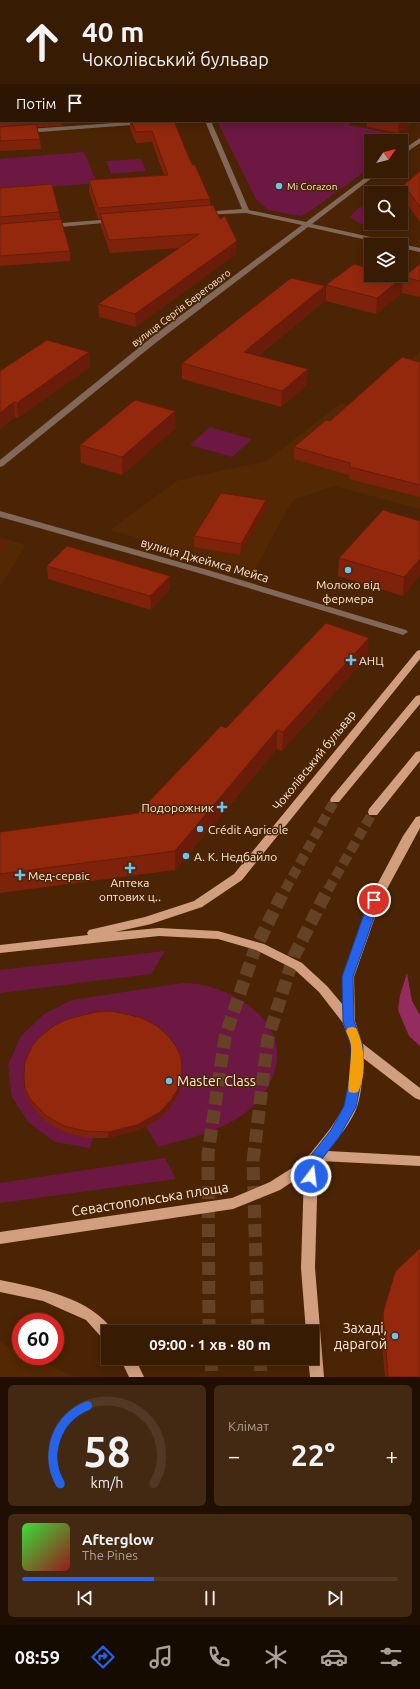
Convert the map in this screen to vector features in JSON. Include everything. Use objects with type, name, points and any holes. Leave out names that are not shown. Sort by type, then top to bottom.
[{"type":"main road","name":"Чоколівський бульвар","points":[[48,942],[147,921],[198,904],[238,877],[420,653]]},
{"type":"main road","points":[[335,800],[420,698]]},
{"type":"main road","points":[[373,812],[420,754]]},
{"type":"main road","points":[[349,1021],[348,977],[374,900],[409,836],[420,820]]},
{"type":"main road","name":"Севастопольська площа","points":[[0,949],[48,942],[159,932],[218,935],[260,947],[298,966],[323,989],[349,1021],[357,1046],[357,1072],[350,1107],[335,1133],[315,1160],[275,1186],[233,1203],[0,1238]]},
{"type":"main road","points":[[357,1046],[420,1095]]},
{"type":"main road","points":[[317,1377],[308,1268],[315,1160],[420,1161]]},
{"type":"main road","points":[[0,1286],[45,1295],[91,1316],[101,1327]]},
{"type":"main road","points":[[131,1365],[137,1377]]},
{"type":"street","points":[[208,122],[246,211]]},
{"type":"street","points":[[0,133],[149,123]]},
{"type":"street","points":[[408,149],[420,140]]},
{"type":"street","name":"вулиця Сергія Берегового","points":[[0,464],[155,339],[369,178]]},
{"type":"street","points":[[193,215],[246,211],[369,238]]},
{"type":"street","points":[[45,226],[117,220]]},
{"type":"street","points":[[408,247],[420,250]]},
{"type":"street","name":"вулиця Джеймса Мейса","points":[[0,514],[205,572],[403,632]]},
{"type":"shaded area","points":[[218,122],[353,122],[349,125],[395,134],[364,134],[364,172],[306,214],[300,216],[268,210],[256,199]]},
{"type":"shaded area","points":[[84,152],[97,183],[0,191],[0,159]]},
{"type":"shaded area","points":[[141,159],[146,171],[111,174],[106,161]]},
{"type":"shaded area","points":[[364,207],[364,224],[350,217],[358,208]]},
{"type":"shaded area","points":[[420,351],[420,509],[333,486],[292,501],[253,573],[110,530],[178,480],[266,461],[341,403],[357,408]]},
{"type":"shaded area","points":[[210,427],[252,439],[232,457],[190,445]]},
{"type":"shaded area","points":[[0,537],[26,545],[0,587]]},
{"type":"shaded area","points":[[165,951],[151,974],[0,993],[0,970]]},
{"type":"shaded area","points":[[407,973],[412,1001],[420,1015],[420,1046],[409,1036],[398,1010],[400,995]]},
{"type":"shaded area","points":[[183,983],[218,989],[241,1000],[260,1016],[268,1025],[274,1036],[277,1047],[275,1070],[266,1091],[250,1109],[229,1123],[206,1133],[158,1147],[146,1126],[165,1111],[174,1101],[182,1078],[31,1105],[45,1121],[64,1132],[93,1138],[90,1148],[55,1142],[29,1123],[12,1097],[8,1065],[21,1036],[44,1014],[72,1000]]},
{"type":"shaded area","points":[[165,1158],[176,1179],[0,1203],[0,1183]]},
{"type":"shaded area","points":[[0,1342],[12,1348],[12,1365],[49,1365],[75,1377],[0,1377]]},
{"type":"building","points":[[131,122],[174,122],[192,165],[195,165],[210,199],[98,208],[89,180],[168,175],[152,131],[136,132]]},
{"type":"building","points":[[36,124],[40,139],[0,141],[0,127]]},
{"type":"building","points":[[420,171],[420,207],[408,190],[408,186],[404,185]]},
{"type":"building","points":[[52,184],[59,212],[0,217],[0,188]]},
{"type":"building","points":[[213,205],[220,219],[225,216],[237,241],[135,314],[98,304],[199,234],[109,240],[100,214]]},
{"type":"building","points":[[61,219],[70,251],[0,256],[0,224]]},
{"type":"building","points":[[354,264],[364,267],[364,282],[397,282],[377,298],[326,285]]},
{"type":"building","points":[[420,264],[420,281],[408,278],[408,273]]},
{"type":"building","points":[[291,278],[325,286],[244,352],[308,369],[282,391],[182,363]]},
{"type":"building","points":[[47,340],[89,352],[17,403],[14,402],[0,413],[0,371]]},
{"type":"building","points":[[402,357],[420,362],[420,485],[350,467],[350,463],[294,447],[326,420],[330,421]]},
{"type":"building","points":[[135,400],[175,411],[122,457],[80,445]]},
{"type":"building","points":[[221,493],[266,500],[241,544],[194,536]]},
{"type":"building","points":[[383,510],[420,521],[420,559],[404,577],[339,558]]},
{"type":"building","points":[[67,546],[170,576],[150,596],[47,566]]},
{"type":"building","points":[[326,623],[369,638],[283,732],[277,730],[175,851],[0,874],[0,832],[138,813],[221,726],[226,728]]},
{"type":"building","points":[[110,1011],[142,1018],[157,1026],[168,1036],[176,1046],[181,1057],[182,1072],[179,1087],[171,1100],[160,1112],[137,1125],[108,1132],[85,1131],[64,1126],[45,1115],[30,1099],[25,1088],[25,1062],[32,1046],[42,1035],[55,1025],[68,1019],[96,1012]]},
{"type":"building","points":[[420,1248],[420,1377],[388,1377],[383,1313],[395,1272]]},
{"type":"tunnel","points":[[285,890],[335,800]]},
{"type":"tunnel","points":[[328,890],[373,812]]},
{"type":"tunnel","points":[[209,1325],[208,1154],[225,1037],[255,949],[285,889]]},
{"type":"tunnel","points":[[258,1325],[253,1161],[268,1038],[294,956],[328,889]]},
{"type":"tunnel","points":[[211,1365],[212,1377]]},
{"type":"tunnel","points":[[260,1365],[261,1377]]},
{"type":"slow traffic","points":[[352,1031],[357,1046],[357,1072],[354,1089]]},
{"type":"place","name":"Mi Corazon","points":[[279,186]]},
{"type":"place","name":"Молоко від фермера","points":[[348,570]]},
{"type":"place","name":"АНЦ","points":[[351,660]]},
{"type":"place","name":"Подорожник","points":[[222,807]]},
{"type":"place","name":"Crédit Agricole","points":[[200,829]]},
{"type":"place","name":"А. К. Недбайло","points":[[186,856]]},
{"type":"place","name":"Аптека оптових ц‥","points":[[130,868]]},
{"type":"place","name":"Мед-сервіс","points":[[20,875]]},
{"type":"place","name":"Master Class","points":[[169,1081]]},
{"type":"place","name":"Захаді, дарагой","points":[[395,1336]]},
{"type":"route","points":[[311,1176],[312,1163],[335,1133],[350,1107],[357,1072],[357,1046],[349,1021],[348,977],[374,900]]}]
